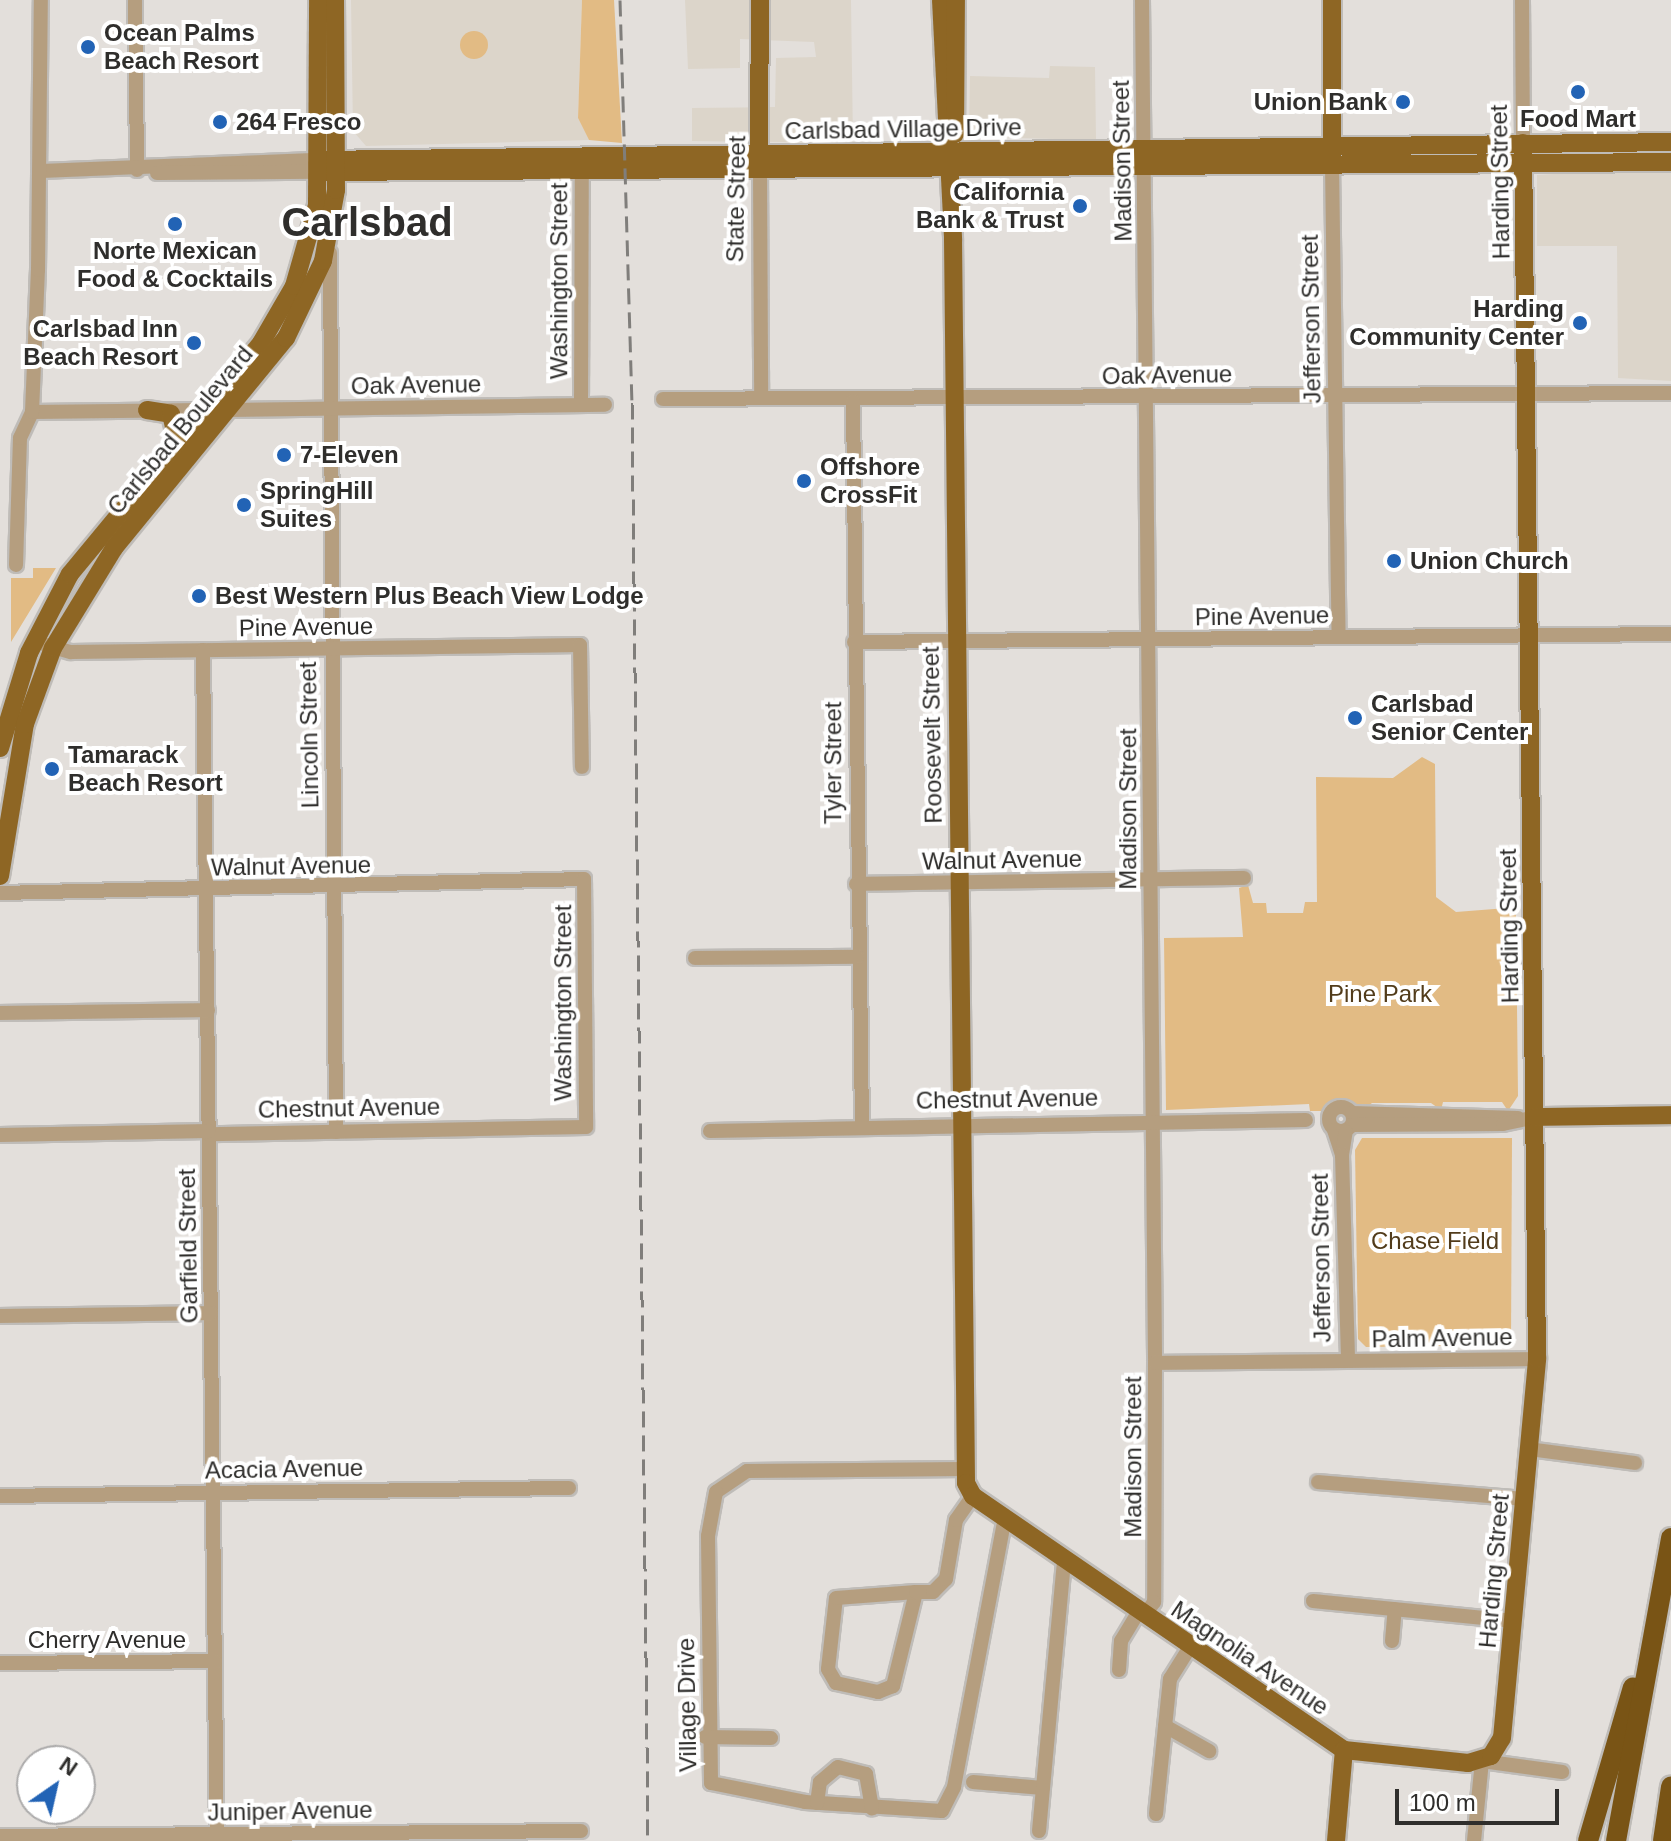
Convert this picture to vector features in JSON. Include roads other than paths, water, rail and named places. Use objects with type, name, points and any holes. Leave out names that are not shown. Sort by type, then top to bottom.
[{"type":"highway","points":[[1616,1841],[1671,1538]]},
{"type":"highway","points":[[1588,1841],[1618,1721],[1649,1650]]},
{"type":"highway","points":[[1663,1841],[1671,1787]]},
{"type":"main road","name":"Carlsbad Boulevard","points":[[0,876],[25,724],[53,648],[102,564],[294,325],[330,241],[318,0]]},
{"type":"main road","name":"Carlsbad Boulevard","points":[[0,748],[35,640],[83,555],[253,354],[304,257],[327,166],[335,0]]},
{"type":"main road","name":"State Street","points":[[759,164],[760,0]]},
{"type":"main road","name":"Roosevelt Street","points":[[941,0],[951,161],[951,399],[966,1469]]},
{"type":"main road","points":[[951,161],[956,0]]},
{"type":"main road","name":"Jefferson Street","points":[[1332,0],[1332,156]]},
{"type":"main road","name":"Carlsbad Village Drive","points":[[327,166],[1332,156],[1523,143],[1671,142]]},
{"type":"main road","name":"Harding Street","points":[[1482,1761],[1502,1738],[1537,1359],[1526,1117],[1530,636],[1523,143]]},
{"type":"main road","name":"Carlsbad Village Drive","points":[[1332,156],[1524,163],[1671,162]]},
{"type":"main road","points":[[228,410],[253,354]]},
{"type":"main road","points":[[147,410],[171,414],[177,441]]},
{"type":"main road","points":[[185,463],[206,424],[203,410]]},
{"type":"main road","name":"Chestnut Avenue","points":[[1526,1117],[1671,1115]]},
{"type":"main road","points":[[966,1469],[973,1496]]},
{"type":"main road","name":"Magnolia Avenue","points":[[973,1496],[1344,1750],[1482,1761]]},
{"type":"main road","points":[[1336,1841],[1344,1750]]},
{"type":"street","points":[[16,565],[20,438],[32,412],[41,171],[41,0]]},
{"type":"street","points":[[135,0],[137,170]]},
{"type":"street","name":"Madison Street","points":[[1119,1670],[1121,1641],[1154,1602],[1155,1363],[1142,0]]},
{"type":"street","name":"Harding Street","points":[[1522,0],[1523,143]]},
{"type":"street","name":"Jefferson Street","points":[[1332,156],[1339,637]]},
{"type":"street","name":"Washington Street","points":[[581,405],[582,164]]},
{"type":"street","name":"State Street","points":[[759,164],[761,398]]},
{"type":"street","name":"Carlsbad Village Drive","points":[[41,171],[327,166]]},
{"type":"street","name":"Lincoln Street","points":[[330,241],[327,408],[336,1132]]},
{"type":"street","name":"Oak Avenue","points":[[663,399],[853,401],[1671,393]]},
{"type":"street","name":"Tyler Street","points":[[853,401],[856,884],[862,1124]]},
{"type":"street","name":"Oak Avenue","points":[[228,410],[605,405]]},
{"type":"street","points":[[32,412],[203,410]]},
{"type":"street","name":"Pine Avenue","points":[[854,642],[1671,634]]},
{"type":"street","name":"Pine Avenue","points":[[35,640],[53,648],[203,650],[580,645],[582,767]]},
{"type":"street","name":"Garfield Street","points":[[203,650],[217,1838]]},
{"type":"street","name":"Walnut Avenue","points":[[856,884],[1244,878]]},
{"type":"street","name":"Washington Street","points":[[584,879],[586,1127]]},
{"type":"street","name":"Walnut Avenue","points":[[0,893],[333,888],[584,879]]},
{"type":"street","points":[[695,958],[857,957]]},
{"type":"street","points":[[0,1013],[208,1010]]},
{"type":"street","name":"Chestnut Avenue","points":[[710,1131],[862,1124],[1153,1121],[1503,1124],[1526,1117]]},
{"type":"street","name":"Jefferson Street","points":[[1341,1123],[1348,1360]]},
{"type":"street","name":"Chestnut Avenue","points":[[0,1135],[586,1127]]},
{"type":"street","points":[[0,1316],[211,1313]]},
{"type":"street","name":"Palm Avenue","points":[[1155,1363],[1537,1359]]},
{"type":"street","points":[[1529,1449],[1635,1463]]},
{"type":"street","name":"Village Drive","points":[[966,1469],[747,1471],[716,1492],[709,1511],[705,1737],[706,1775],[717,1788],[817,1803],[934,1813],[951,1802],[1005,1518]]},
{"type":"street","points":[[1318,1482],[1524,1499]]},
{"type":"street","name":"Acacia Avenue","points":[[0,1496],[569,1488]]},
{"type":"street","points":[[916,1592],[893,1686],[878,1692],[836,1683],[828,1662],[836,1598],[916,1592],[933,1592],[946,1579],[956,1520],[973,1496]]},
{"type":"street","points":[[1039,1831],[1064,1559]]},
{"type":"street","points":[[1313,1601],[1514,1621]]},
{"type":"street","points":[[1392,1641],[1395,1609]]},
{"type":"street","points":[[1156,1814],[1170,1679],[1190,1647]]},
{"type":"street","name":"Cherry Avenue","points":[[0,1663],[215,1661]]},
{"type":"street","points":[[1165,1726],[1209,1751]]},
{"type":"street","points":[[705,1737],[771,1738]]},
{"type":"street","name":"Harding Street","points":[[1474,1841],[1482,1761]]},
{"type":"street","name":"Magnolia Avenue","points":[[1482,1761],[1562,1772]]},
{"type":"street","points":[[817,1803],[820,1782],[838,1767],[866,1774],[872,1808]]},
{"type":"street","points":[[973,1782],[1043,1788]]},
{"type":"street","name":"Juniper Avenue","points":[[0,1836],[217,1838],[581,1831]]},
{"type":"railway","points":[[620,0],[632,403],[648,1841]]},
{"type":"place","name":"Ocean Palms Beach Resort","points":[[88,47]]},
{"type":"place","name":"Food Mart","points":[[1578,92]]},
{"type":"place","name":"Union Bank","points":[[1403,102]]},
{"type":"place","name":"264 Fresco","points":[[220,122]]},
{"type":"place","name":"California Bank & Trust","points":[[1080,206]]},
{"type":"place","name":"Norte Mexican Food & Cocktails","points":[[175,224]]},
{"type":"place","name":"Harding Community Center","points":[[1580,323]]},
{"type":"place","name":"Carlsbad Inn Beach Resort","points":[[194,343]]},
{"type":"place","name":"7-Eleven","points":[[284,455]]},
{"type":"place","name":"Offshore CrossFit","points":[[804,481]]},
{"type":"place","name":"SpringHill Suites","points":[[244,505]]},
{"type":"place","name":"Union Church","points":[[1394,561]]},
{"type":"place","name":"Best Western Plus Beach View Lodge","points":[[199,596]]},
{"type":"place","name":"Carlsbad Senior Center","points":[[1355,718]]},
{"type":"place","name":"Tamarack Beach Resort","points":[[52,769]]},
{"type":"district","name":"Carlsbad","points":[[367,222]]},
{"type":"park label","name":"Pine Park","points":[[1380,994]]},
{"type":"park label","name":"Chase Field","points":[[1435,1241]]}]
